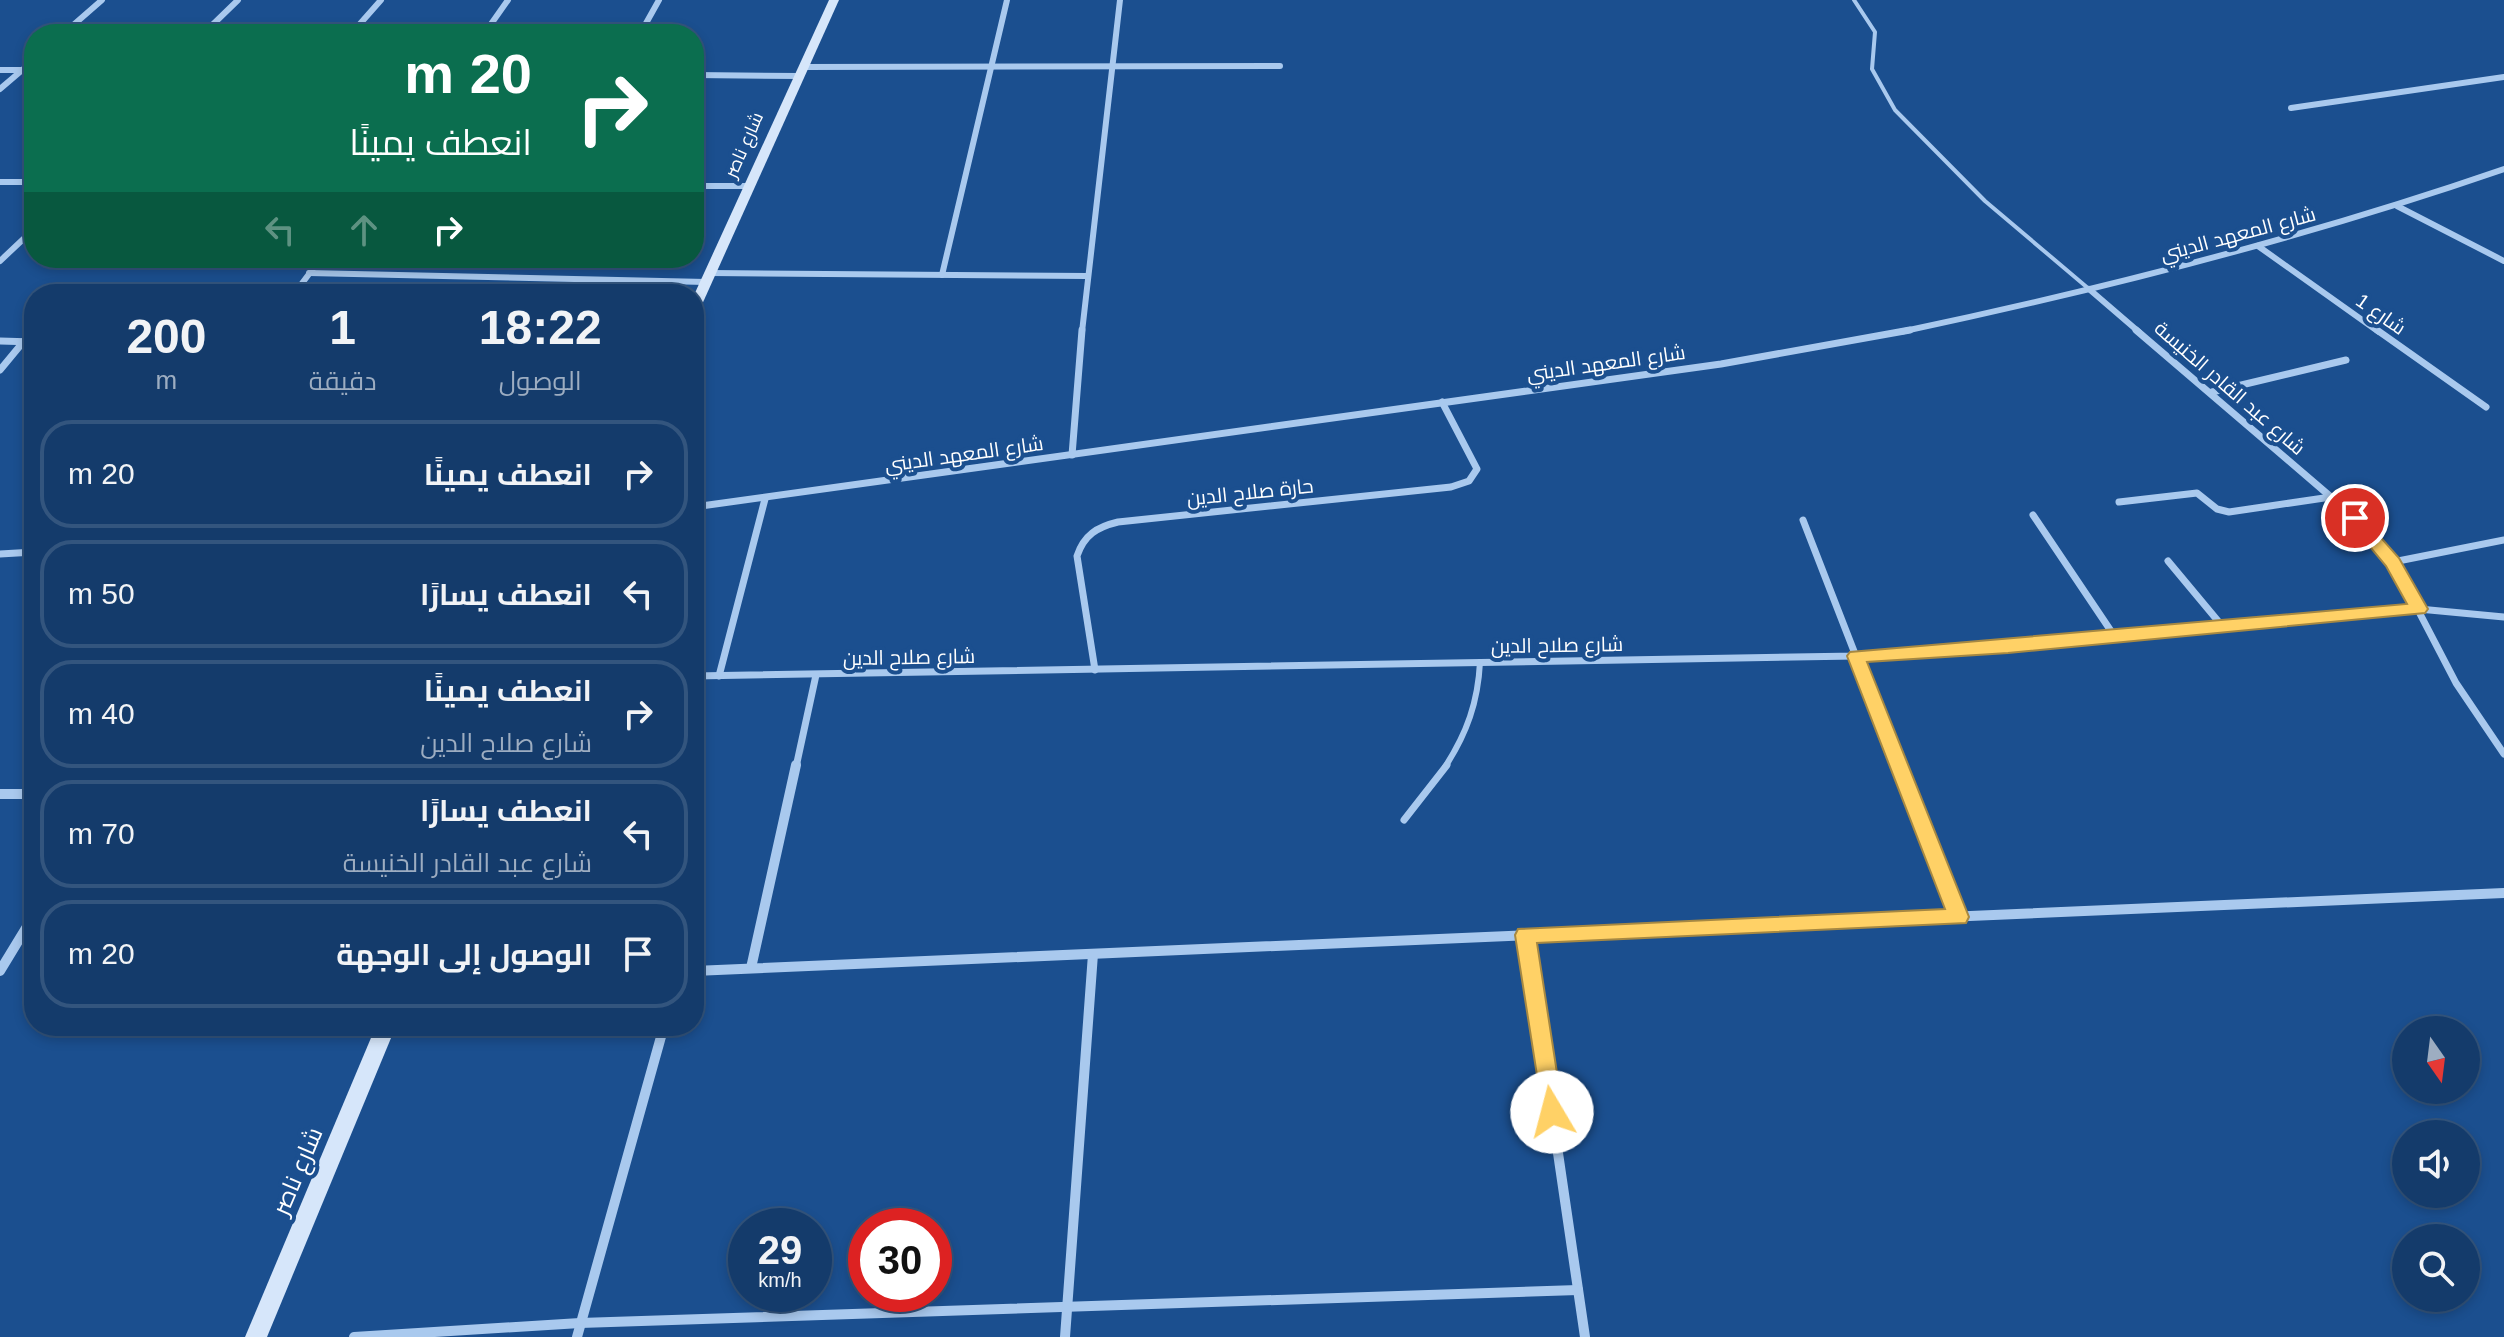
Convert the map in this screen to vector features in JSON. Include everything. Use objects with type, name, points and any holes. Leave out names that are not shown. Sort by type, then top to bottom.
[{"type":"street","points":[[74,24],[102,0]]},
{"type":"street","points":[[213,24],[238,0]]},
{"type":"street","points":[[360,24],[381,0]]},
{"type":"street","points":[[491,24],[508,0]]},
{"type":"street","points":[[646,24],[659,0]]},
{"type":"street","name":"شارع ناصر","points":[[704,287],[834,0]]},
{"type":"street","points":[[942,275],[1007,0]]},
{"type":"street","points":[[1072,455],[1087,276],[1120,0]]},
{"type":"street","points":[[704,75],[992,67],[1280,66]]},
{"type":"street","points":[[0,70],[22,70]]},
{"type":"street","points":[[0,89],[22,70]]},
{"type":"street","points":[[2291,108],[2504,77]]},
{"type":"street","name":"شارع المعهد الديني","points":[[704,506],[1721,364],[1852,342],[2089,289],[2258,246],[2397,206],[2504,169]]},
{"type":"street","points":[[0,182],[24,182]]},
{"type":"street","points":[[704,186],[749,186]]},
{"type":"street","points":[[2397,206],[2504,261]]},
{"type":"street","points":[[0,261],[24,238]]},
{"type":"street","name":"شارع 1","points":[[2258,246],[2486,407]]},
{"type":"street","points":[[301,284],[313,268]]},
{"type":"street","points":[[309,273],[708,278],[1087,276]]},
{"type":"street","name":"شارع عبد القادر الخنيسة","points":[[2089,289],[2212,392],[2365,529],[2393,562],[2456,683],[2504,754]]},
{"type":"street","points":[[0,341],[24,341]]},
{"type":"street","points":[[0,370],[24,341]]},
{"type":"street","points":[[2212,392],[2346,360]]},
{"type":"street","name":"حارة صلاح الدين","points":[[1095,670],[1077,556],[1081,540],[1096,527],[1118,522],[1451,487],[1469,481],[1477,469],[1442,402]]},
{"type":"street","points":[[2119,502],[2197,493],[2217,509],[2229,512],[2331,497]]},
{"type":"street","points":[[719,676],[765,499]]},
{"type":"street","points":[[2033,515],[2115,637]]},
{"type":"street","points":[[1803,520],[1958,917]]},
{"type":"street","points":[[2393,562],[2504,540]]},
{"type":"street","points":[[0,554],[24,553]]},
{"type":"street","points":[[2168,561],[2223,627]]},
{"type":"street","name":"شارع صلاح الدين","points":[[704,676],[1856,656],[2115,637],[2419,609],[2504,617]]},
{"type":"street","points":[[751,968],[816,675]]},
{"type":"street","points":[[0,794],[24,794]]},
{"type":"street","points":[[704,970],[2504,893]]},
{"type":"street","points":[[0,971],[24,931]]},
{"type":"street","points":[[1526,935],[1585,1337]]},
{"type":"street","points":[[1065,1337],[1093,954]]},
{"type":"street","name":"شارع ناصر","points":[[256,1337],[382,1036]]},
{"type":"street","points":[[577,1337],[661,1036]]},
{"type":"street","points":[[354,1337],[580,1323],[1578,1290]]},
{"type":"lane","points":[[1854,0],[1877,32],[1879,39],[1872,69],[1895,110],[1970,188],[2035,247],[2089,289]]},
{"type":"lane","points":[[1404,820],[1461,745],[1476,711],[1480,662]]},
{"type":"route","points":[[1552,1112],[1526,935],[1958,917],[1856,656],[2008,647],[2419,609],[2393,562],[2355,518]]}]
